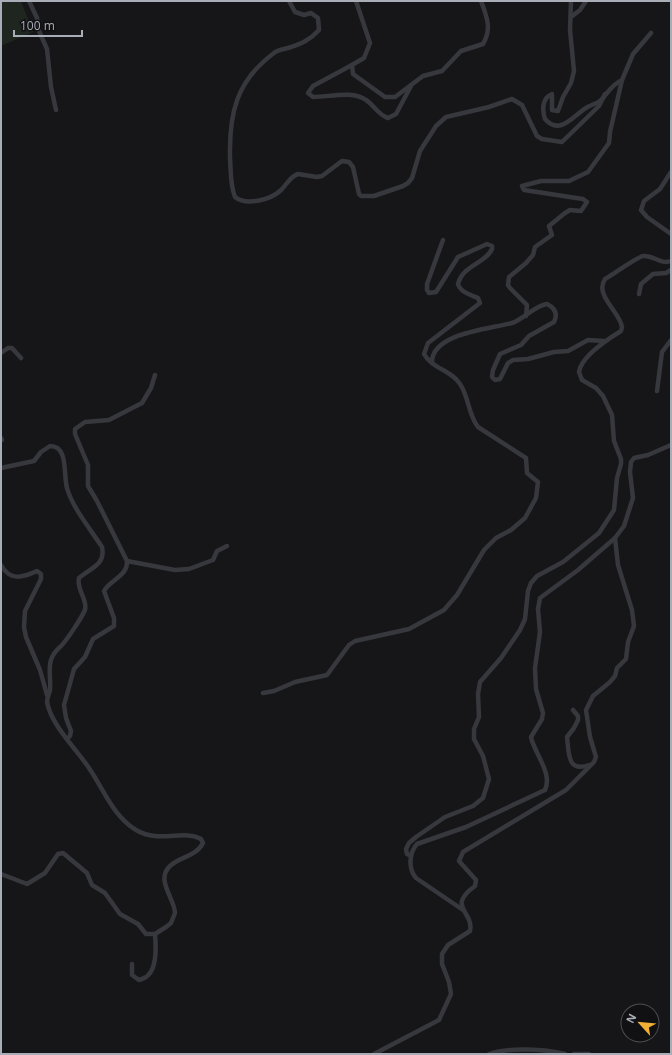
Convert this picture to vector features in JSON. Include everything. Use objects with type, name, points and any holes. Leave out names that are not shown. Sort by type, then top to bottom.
[{"type":"street","points":[[29,1],[37,18],[39,31],[47,49],[51,87],[56,110]]},
{"type":"street","points":[[289,1],[295,12],[304,15],[311,13],[318,18],[319,30],[309,40],[275,51],[259,65],[247,80],[235,103],[230,131],[231,177],[235,197],[243,201],[264,198],[276,194],[289,180],[298,174],[317,177],[322,176],[342,161],[349,162],[352,167],[359,194],[361,196],[374,196],[403,186],[412,178],[418,156],[432,132],[446,117],[489,107],[512,99],[522,105],[538,136],[542,139],[562,142],[599,106],[605,94]]},
{"type":"street","points":[[356,1],[370,43],[364,58],[312,86],[308,93],[313,97],[358,96],[366,99],[384,117],[391,118],[396,114],[412,84]]},
{"type":"street","points":[[352,65],[355,76],[387,98],[395,97],[423,76],[442,72],[461,51],[483,44],[489,32],[489,26],[482,1]]},
{"type":"street","points":[[571,1],[570,30],[574,58],[573,78],[563,97],[558,111],[552,110],[554,96],[550,95],[546,99],[543,107],[545,119],[554,126],[564,124],[585,108],[600,101],[613,85],[622,80]]},
{"type":"street","points":[[571,17],[580,10],[586,1]]},
{"type":"street","points":[[526,316],[527,305],[523,298],[508,285],[509,277],[533,255],[535,247],[552,235],[550,226],[552,222],[570,210],[581,211],[587,202],[583,199],[557,196],[540,191],[524,190],[522,186],[541,181],[570,181],[588,172],[609,143],[610,132],[622,80],[633,54],[651,33]]},
{"type":"street","points":[[671,172],[660,189],[644,201],[642,210],[647,217],[671,234]]},
{"type":"street","points":[[263,693],[274,691],[294,682],[327,675],[349,645],[355,641],[409,629],[444,610],[457,595],[484,550],[500,535],[511,530],[522,522],[534,504],[538,482],[527,473],[526,458],[478,427],[474,422],[467,398],[460,384],[432,363],[424,354],[428,343],[480,303],[478,298],[459,288],[459,280],[470,266],[486,256],[492,249],[492,246],[486,244],[462,254],[449,269],[436,292],[429,293],[427,290],[427,284],[443,240]]},
{"type":"street","points":[[411,856],[407,854],[406,849],[409,843],[416,837],[445,817],[473,806],[483,798],[489,779],[483,756],[474,739],[474,729],[479,717],[479,688],[483,678],[501,658],[520,630],[525,619],[528,591],[531,583],[537,576],[563,562],[600,533],[614,510],[616,478],[622,464],[614,441],[612,415],[603,396],[596,388],[582,380],[579,372],[582,363],[604,341],[621,331],[622,327],[602,287],[605,279],[640,256],[648,256],[662,262],[671,261]]},
{"type":"street","points":[[639,294],[641,284],[653,274],[666,273],[671,270]]},
{"type":"street","points":[[432,363],[432,354],[440,344],[482,328],[512,322],[526,316],[540,306],[547,304],[552,306],[556,316],[552,325],[529,336],[521,345],[500,354],[493,370],[492,378],[495,380],[500,379],[508,363],[513,360],[528,359],[554,352],[568,351],[588,340],[604,341]]},
{"type":"street","points":[[657,391],[662,352],[671,340]]},
{"type":"street","points":[[1,353],[8,348],[12,348],[21,358]]},
{"type":"street","points":[[67,738],[70,736],[70,731],[64,711],[64,705],[71,678],[77,665],[85,657],[93,639],[114,626],[114,618],[104,591],[124,573],[127,565],[127,561],[97,500],[88,486],[88,465],[75,432],[81,423],[109,420],[142,403],[152,388],[155,375]]},
{"type":"street","points":[[463,910],[412,874],[411,856],[417,844],[472,825],[545,790],[547,786],[546,777],[542,763],[536,755],[531,737],[542,719],[536,689],[535,668],[540,632],[539,602],[546,592],[578,570],[615,538],[624,526],[633,498],[630,472],[632,460],[671,445]]},
{"type":"street","points":[[1,468],[34,461],[41,452],[50,446],[58,447],[62,451],[67,489],[102,547],[103,553],[100,563],[80,578],[79,585],[86,604],[84,611],[64,642],[52,655],[50,662],[50,691],[47,701]]},
{"type":"street","points":[[374,1054],[439,1020],[451,994],[449,982],[442,964],[442,954],[448,945],[470,930],[471,926],[463,910],[462,897],[475,886],[476,880],[460,861],[463,852],[566,790],[596,757],[589,733],[587,707],[593,696],[612,679],[617,668],[626,659],[628,642],[634,626],[632,610],[618,565],[615,538]]},
{"type":"street","points":[[127,561],[171,569],[189,569],[213,560],[217,551],[227,546]]},
{"type":"street","points":[[1,874],[27,884],[45,873],[58,854],[63,853],[87,873],[92,885],[105,893],[120,914],[138,924],[146,934],[155,934],[171,923],[175,913],[165,883],[167,869],[202,845],[202,840],[194,836],[154,837],[137,831],[127,824],[114,809],[89,767],[54,718],[47,701],[47,689],[34,653],[26,637],[24,627],[25,611],[41,579],[41,574],[37,571],[23,578],[15,577],[6,573],[2,565]]},
{"type":"street","points":[[573,710],[578,716],[578,720],[567,737],[573,765],[579,768],[591,764]]},
{"type":"street","points":[[132,964],[134,978],[142,980],[149,975],[154,963],[156,948],[155,934]]},
{"type":"street","points":[[489,1054],[503,1050],[517,1050],[548,1051],[565,1054]]},
{"type":"street","points":[[574,1054],[589,1054]]},
{"type":"shaded area","points":[[1,1],[21,1],[33,32],[1,46]]}]
